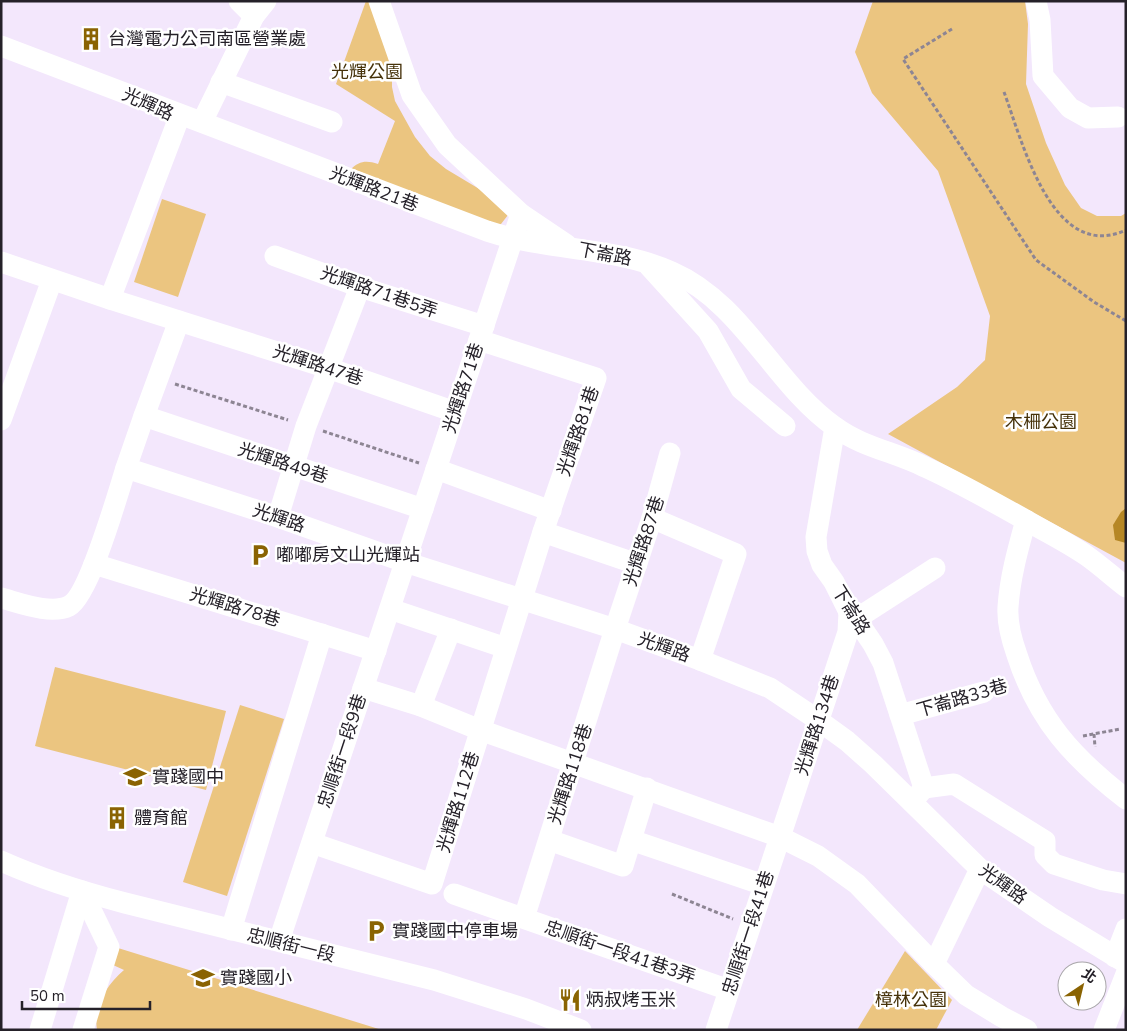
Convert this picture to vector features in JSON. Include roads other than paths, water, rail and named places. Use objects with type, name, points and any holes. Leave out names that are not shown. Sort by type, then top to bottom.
[{"type":"street","points":[[202,122],[260,9],[239,1]]},
{"type":"street","name":"下崙路","points":[[379,1],[412,95],[447,145],[521,214],[572,248],[646,262],[673,272],[706,293],[730,315],[789,384],[835,427],[859,442],[924,466],[1026,520],[1088,557],[1126,587]]},
{"type":"street","points":[[1036,1],[1040,20],[1044,76],[1070,108],[1088,118],[1118,117]]},
{"type":"street","name":"光輝路","points":[[1,46],[180,115],[110,299]]},
{"type":"street","points":[[221,82],[332,122]]},
{"type":"street","name":"光輝路21巷","points":[[180,115],[487,231],[513,239],[572,248]]},
{"type":"street","name":"光輝路71巷","points":[[405,562],[521,214]]},
{"type":"street","name":"光輝路71巷5弄","points":[[275,256],[360,286],[482,333]]},
{"type":"street","points":[[1,262],[180,321],[144,416],[94,564],[79,597],[70,606],[55,609],[39,608],[1,598]]},
{"type":"street","points":[[646,262],[708,331],[741,389],[785,426]]},
{"type":"street","points":[[1,420],[52,280]]},
{"type":"street","points":[[278,517],[293,466],[360,286]]},
{"type":"street","name":"光輝路47巷","points":[[180,321],[328,368],[455,412]]},
{"type":"street","name":"光輝路81巷","points":[[482,333],[596,378],[543,532],[522,600]]},
{"type":"street","name":"光輝路49巷","points":[[144,416],[423,509]]},
{"type":"street","name":"下崙路","points":[[835,427],[816,537],[817,550],[822,565],[834,582],[852,616],[873,644],[883,663],[900,715],[918,795]]},
{"type":"street","name":"光輝路87巷","points":[[615,629],[652,518],[670,453]]},
{"type":"street","name":"光輝路","points":[[126,468],[278,517],[405,562],[615,629],[770,688],[818,720],[918,795],[980,869],[1122,965]]},
{"type":"street","points":[[436,469],[551,511]]},
{"type":"street","points":[[652,518],[736,554],[700,660]]},
{"type":"street","name":"下崙路33巷","points":[[1026,520],[1012,575],[1007,609],[1013,642],[1025,680],[1041,710],[1059,737],[1095,775],[1126,799]]},
{"type":"street","points":[[543,532],[637,564]]},
{"type":"street","name":"忠順街一段9巷","points":[[279,941],[405,562]]},
{"type":"street","name":"光輝路78巷","points":[[94,564],[376,651]]},
{"type":"street","points":[[852,616],[935,568]]},
{"type":"street","name":"光輝路112巷","points":[[312,843],[432,884],[522,600]]},
{"type":"street","points":[[390,609],[506,648]]},
{"type":"street","name":"光輝路134巷","points":[[780,837],[852,616]]},
{"type":"street","name":"光輝路118巷","points":[[524,918],[615,629]]},
{"type":"street","points":[[421,706],[451,630]]},
{"type":"street","points":[[231,930],[322,634]]},
{"type":"street","points":[[364,688],[421,706],[480,730],[780,837],[818,856],[857,884],[934,964],[966,994],[1002,1017],[1027,1030]]},
{"type":"street","name":"下崙路33巷","points":[[900,715],[984,692]]},
{"type":"street","points":[[918,795],[954,784],[1045,841],[1045,855],[1054,864],[1103,880],[1126,884]]},
{"type":"street","points":[[549,840],[623,866],[647,788]]},
{"type":"street","name":"忠順街一段41巷","points":[[716,1030],[780,837]]},
{"type":"street","points":[[632,840],[764,885]]},
{"type":"street","name":"忠順街一段","points":[[1,861],[25,872],[82,892],[434,980],[526,1009],[581,1030]]},
{"type":"street","points":[[934,964],[980,869]]},
{"type":"street","points":[[40,1030],[82,892]]},
{"type":"street","points":[[82,892],[109,947],[83,1030]]},
{"type":"street","name":"忠順街一段41巷3弄","points":[[454,894],[729,990]]},
{"type":"street","points":[[1104,1030],[1122,965],[1126,929]]},
{"type":"place","name":"台灣電力公司南區營業處","points":[[91,39]]},
{"type":"place","name":"嘟嘟房文山光輝站","points":[[260,555]]},
{"type":"place","name":"實踐國中","points":[[135,777]]},
{"type":"place","name":"體育館","points":[[117,818]]},
{"type":"place","name":"實踐國中停車場","points":[[376,931]]},
{"type":"place","name":"實踐國小","points":[[203,978]]},
{"type":"place","name":"炳叔烤玉米","points":[[570,1000]]},
{"type":"park label","name":"光輝公園","points":[[367,72]]},
{"type":"park label","name":"木柵公園","points":[[1041,422]]},
{"type":"park label","name":"樟林公園","points":[[911,1000]]}]
